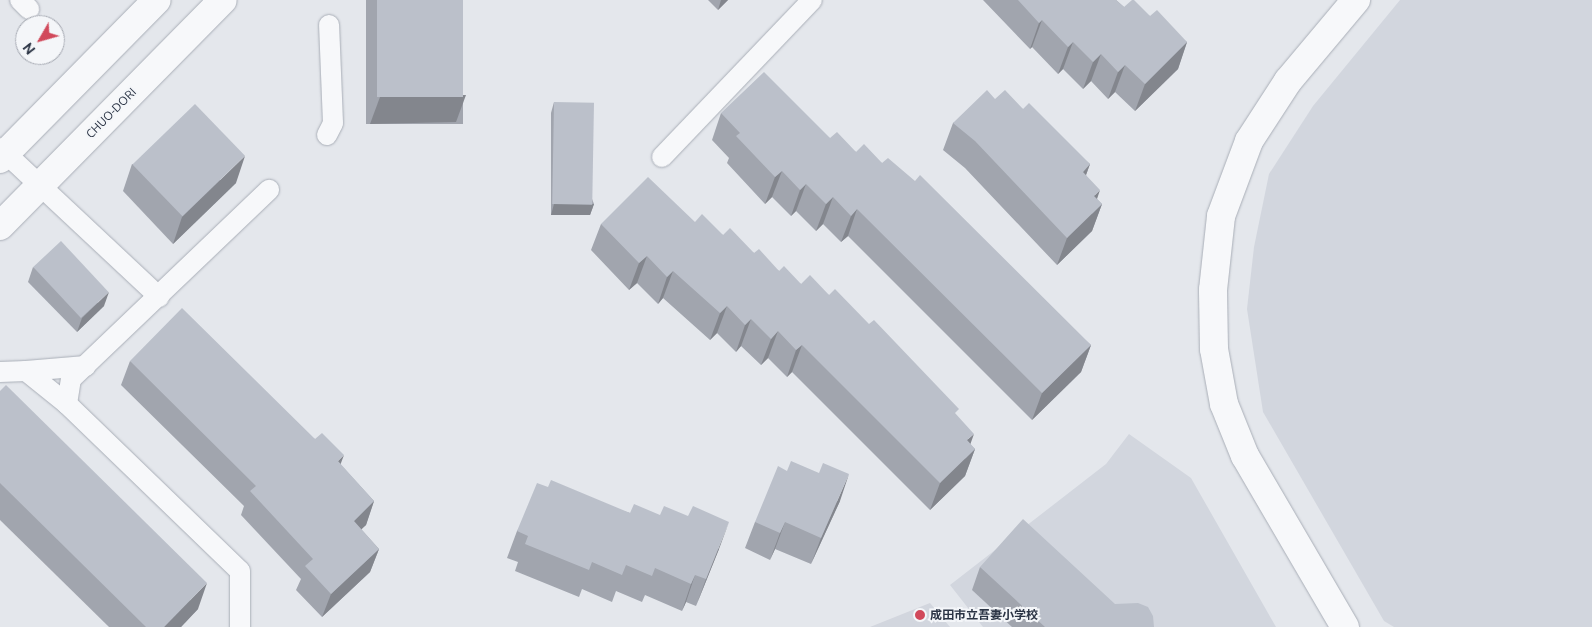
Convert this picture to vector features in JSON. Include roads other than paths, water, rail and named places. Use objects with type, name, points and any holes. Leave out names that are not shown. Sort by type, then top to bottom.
[{"type":"street","points":[[2,154],[157,0]]},
{"type":"street","name":"CHUO-DORI","points":[[0,226],[223,0]]},
{"type":"street","points":[[1345,627],[1245,456],[1224,404],[1214,349],[1213,290],[1221,216],[1249,141],[1288,81],[1356,0]]},
{"type":"lane","points":[[662,157],[812,0]]},
{"type":"lane","points":[[327,135],[333,123],[329,25]]},
{"type":"lane","points":[[2,154],[40,185],[159,297]]},
{"type":"lane","points":[[67,404],[72,379],[269,190]]},
{"type":"lane","points":[[0,372],[86,366]]},
{"type":"lane","points":[[26,371],[67,404],[240,571],[240,627]]},
{"type":"place","name":"成田市立吾妻小学校","points":[[920,615]]}]
